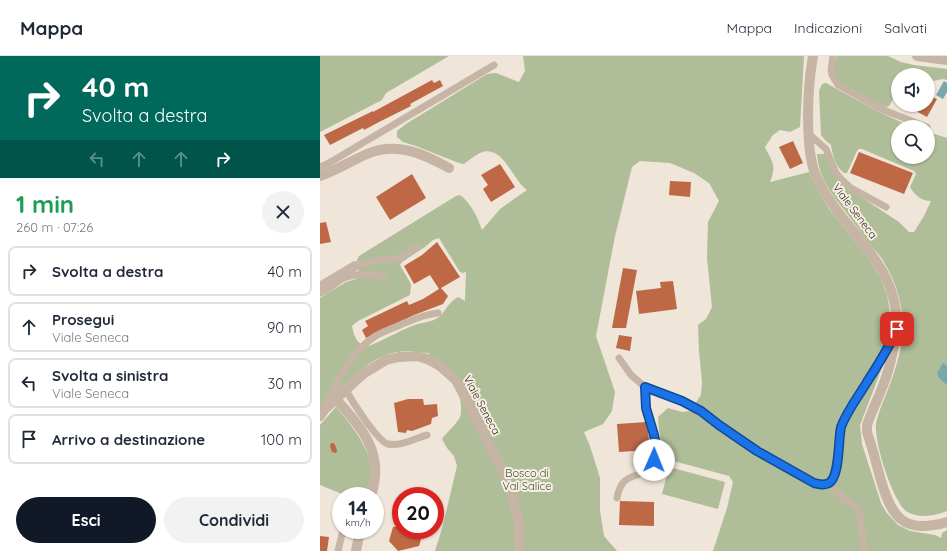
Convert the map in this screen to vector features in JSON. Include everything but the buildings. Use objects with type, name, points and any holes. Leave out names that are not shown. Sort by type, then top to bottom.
[{"type":"street","name":"Viale Seneca","points":[[813,56],[807,102],[810,154],[814,171],[821,186],[878,263],[886,277],[896,307],[897,329],[886,379],[867,425],[867,432],[884,493],[889,506],[896,515],[914,526],[923,527],[947,522]]},
{"type":"street","points":[[917,56],[947,60]]},
{"type":"street","points":[[320,176],[346,165],[368,153],[387,149],[404,149],[420,153],[449,168]]},
{"type":"street","points":[[320,287],[355,266]]},
{"type":"street","name":"Viale Seneca","points":[[322,412],[363,374],[386,360],[399,357],[416,356],[430,360],[449,373],[456,380],[464,393],[510,485],[519,523],[518,551]]},
{"type":"street","points":[[336,399],[356,422],[369,442],[376,462],[376,475],[373,487]]},
{"type":"street","points":[[356,551],[358,539]]},
{"type":"lane","points":[[833,56],[830,70],[838,85],[881,109],[909,120]]},
{"type":"lane","points":[[320,167],[494,65]]},
{"type":"lane","points":[[808,134],[826,149],[836,173],[841,179],[851,188],[886,207]]},
{"type":"lane","points":[[355,266],[376,260],[397,258],[417,247]]},
{"type":"lane","points":[[320,293],[348,277],[366,274],[384,277]]},
{"type":"lane","points":[[322,412],[348,364],[374,337],[428,314],[438,313]]},
{"type":"lane","name":"Viale Seneca","points":[[830,483],[834,478],[837,466],[841,429],[846,415],[889,346],[897,329]]},
{"type":"lane","points":[[619,358],[631,375],[645,387],[682,401],[701,411],[738,438],[814,483],[824,485],[830,483],[857,510],[860,516],[864,551]]},
{"type":"lane","points":[[617,498],[618,490],[624,481],[633,476],[642,474],[648,469],[654,460],[656,446],[646,408],[645,387]]},
{"type":"lane","points":[[346,390],[380,439],[388,444],[398,444],[427,435]]},
{"type":"lane","points":[[338,551],[341,539]]},
{"type":"green space","points":[[320,56],[449,56],[386,93],[382,100],[320,132]]},
{"type":"green space","name":"Bosco di Val Salice","points":[[523,56],[804,56],[800,127],[790,132],[780,130],[773,135],[765,147],[773,164],[770,182],[809,172],[829,209],[867,256],[880,277],[887,295],[890,312],[889,334],[885,347],[882,368],[860,425],[862,444],[881,503],[886,512],[898,525],[910,531],[935,535],[941,538],[942,533],[947,530],[947,551],[713,551],[727,508],[733,482],[729,476],[670,460],[662,450],[658,417],[668,408],[682,412],[690,411],[701,395],[702,382],[698,325],[706,319],[712,307],[707,258],[708,222],[719,201],[709,183],[694,173],[670,163],[640,161],[632,167],[615,236],[596,336],[615,392],[612,411],[603,424],[584,432],[600,478],[600,511],[604,536],[617,551],[435,551],[439,539],[444,539],[444,521],[457,466],[454,456],[442,439],[460,416],[461,409],[458,393],[445,375],[426,364],[429,353],[411,351],[397,352],[384,356],[360,370],[320,410],[320,298],[346,282],[356,279],[359,270],[357,260],[359,256],[456,196],[460,195],[468,202],[482,230],[500,209],[527,190],[501,158],[495,153],[488,151],[480,153],[464,164],[403,142],[397,137],[397,131],[406,124],[487,74],[496,73],[519,82],[525,71]],"holes":[[[439,238],[460,272],[466,272],[465,301],[458,297],[452,301],[436,319],[414,325],[368,346],[361,344],[356,339],[352,326],[358,321],[410,295],[411,284],[400,265],[433,240]]]},
{"type":"green space","points":[[837,56],[888,56],[901,62],[914,65],[947,69],[947,80],[935,81],[935,68],[891,68],[891,103],[889,106],[886,107],[879,105],[840,83],[833,70]]},
{"type":"green space","points":[[826,83],[897,120],[891,120],[891,161],[859,149],[847,173],[844,173],[838,167],[831,145],[821,135],[819,91],[822,84]]},
{"type":"green space","points":[[935,134],[947,138],[947,511],[926,516],[911,514],[906,511],[895,495],[881,457],[876,432],[879,412],[893,377],[900,353],[903,320],[898,294],[889,271],[878,253],[826,185],[820,170],[817,154],[825,154],[849,189],[899,222],[909,232],[914,232],[931,201],[924,200],[919,197],[910,187],[916,174],[914,171],[897,164],[935,164]]},
{"type":"green space","points":[[336,407],[355,431],[366,449],[372,478],[369,487],[332,487],[332,490],[320,485],[320,425]]},
{"type":"green space","points":[[669,467],[725,482],[718,509],[662,494]]},
{"type":"water","points":[[944,81],[947,83],[947,92],[943,99],[936,95]]},
{"type":"water","points":[[943,363],[947,366],[947,385],[939,378],[937,373]]},
{"type":"route","points":[[654,460],[656,446],[651,421],[646,408],[645,387],[682,401],[701,411],[757,451],[814,483],[824,485],[830,483],[834,478],[837,466],[841,429],[846,415],[877,367],[897,329]]}]
